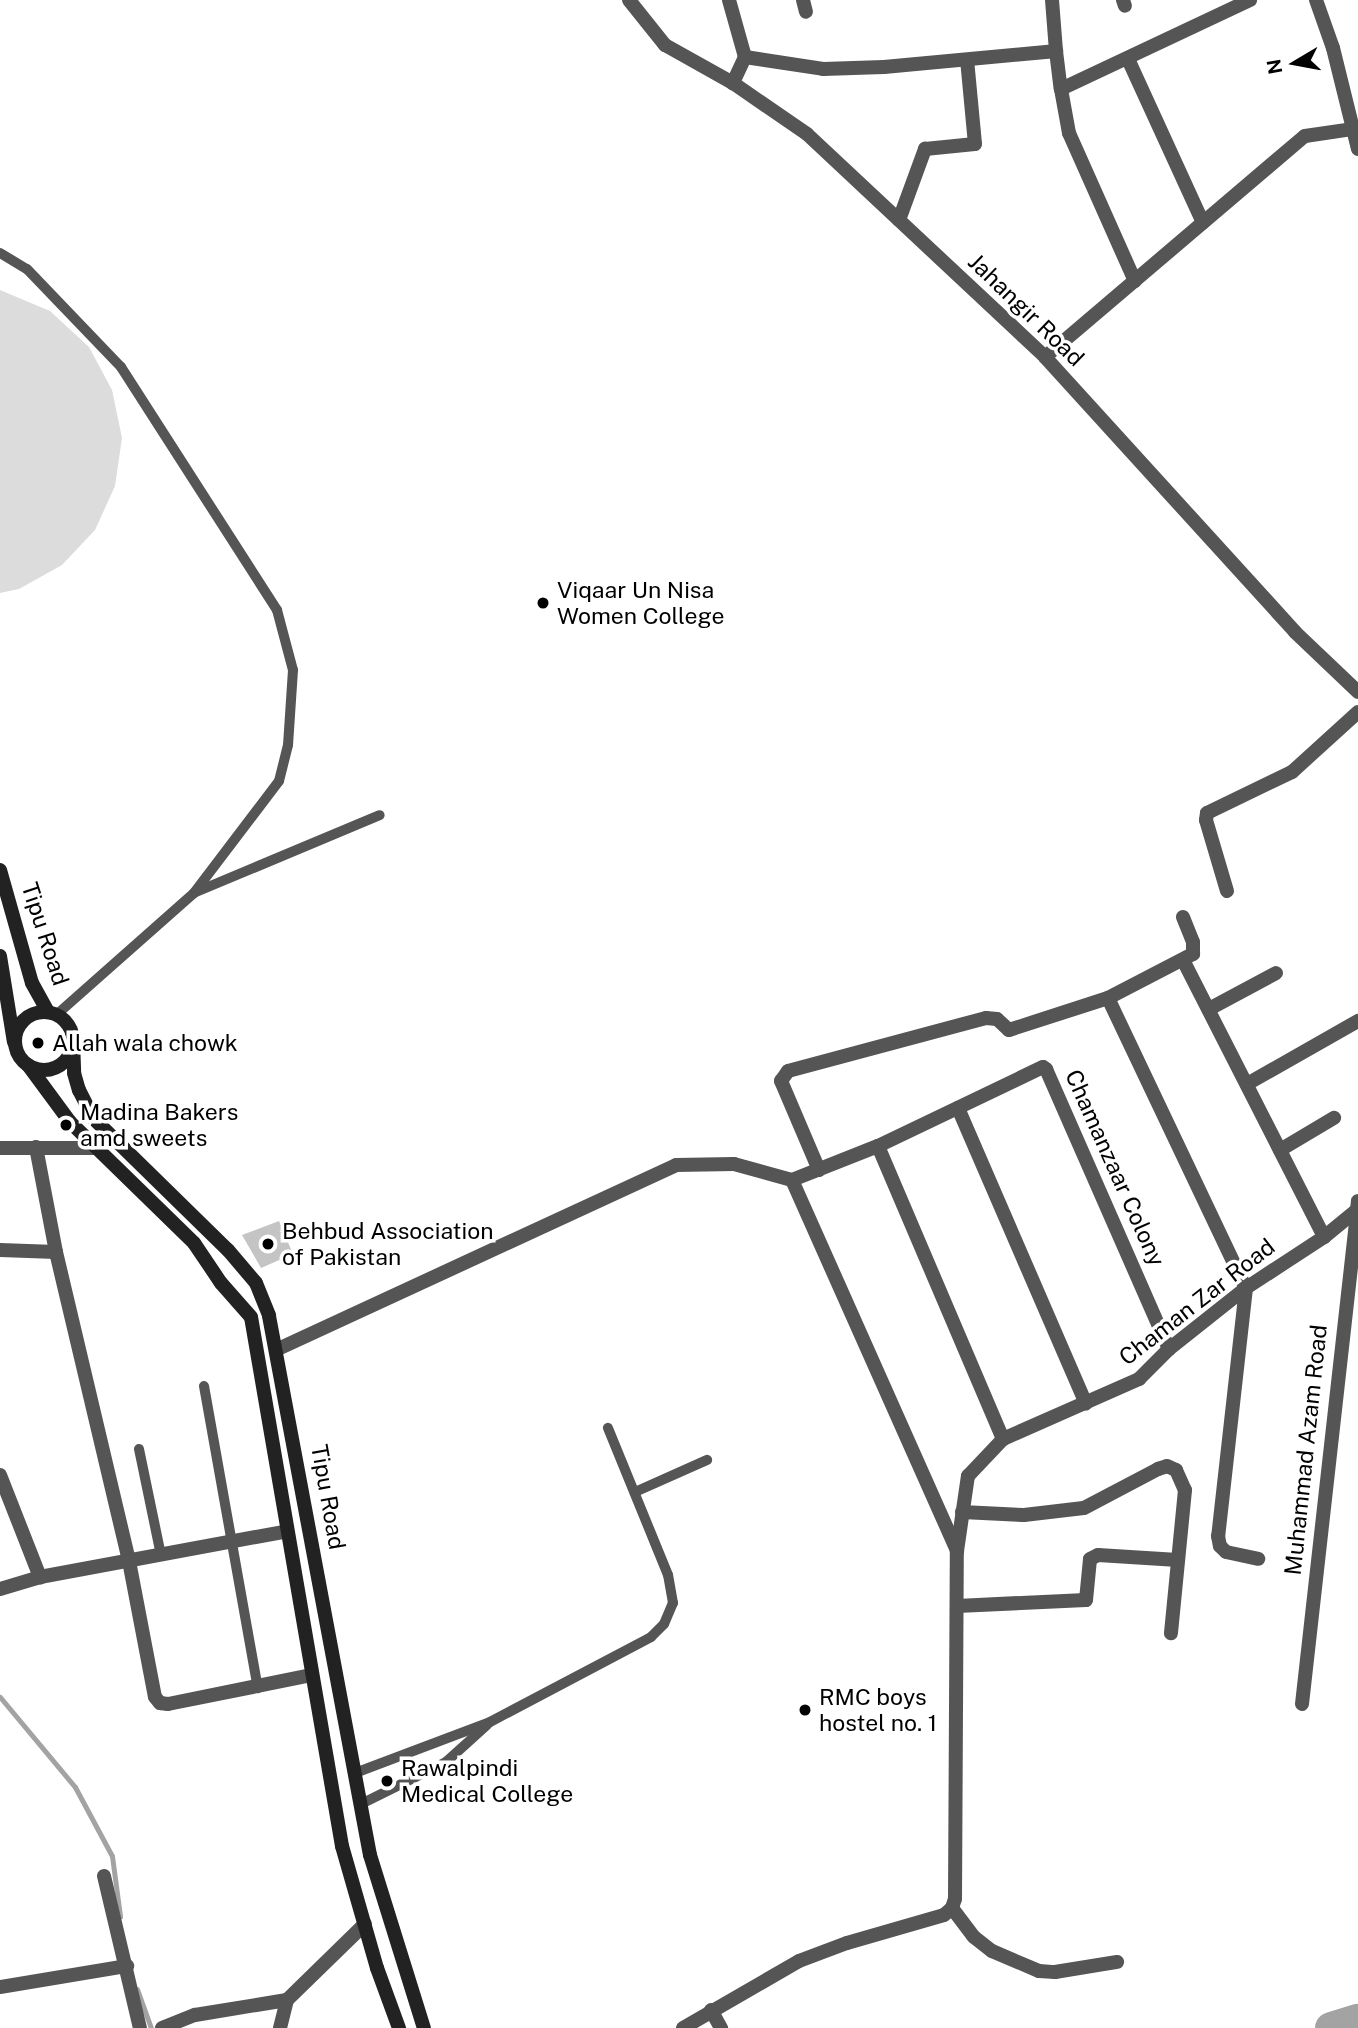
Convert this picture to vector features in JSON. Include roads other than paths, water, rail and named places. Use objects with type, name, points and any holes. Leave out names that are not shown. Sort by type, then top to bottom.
[{"type":"main road","name":"Tipu Road","points":[[0,870],[32,983],[52,1013]]},
{"type":"main road","points":[[0,956],[15,1046],[28,1065],[70,1122],[194,1243],[221,1283],[251,1317],[342,1846],[399,2028]]},
{"type":"main road","points":[[15,1046],[19,1025],[37,1013],[52,1013],[68,1024],[73,1039],[71,1051],[64,1063],[53,1069],[40,1070],[28,1065]]},
{"type":"main road","name":"Tipu Road","points":[[73,1039],[74,1073],[93,1118],[228,1250],[257,1283],[278,1349],[370,1855],[424,2028]]},
{"type":"street","name":"Jahangir Road","points":[[629,0],[665,45],[733,83],[807,134],[1045,357],[1295,632],[1358,692]]},
{"type":"street","points":[[729,0],[744,57],[733,83]]},
{"type":"street","points":[[1052,0],[1056,51],[1069,133],[1135,281]]},
{"type":"street","points":[[1061,89],[1250,0]]},
{"type":"street","points":[[1316,0],[1333,48],[1358,149]]},
{"type":"street","points":[[744,57],[822,69],[967,60],[1056,51]]},
{"type":"street","points":[[1128,59],[1203,223]]},
{"type":"street","points":[[899,220],[925,149],[975,144],[967,60]]},
{"type":"street","points":[[1045,357],[1305,136],[1353,129]]},
{"type":"street","points":[[1227,891],[1206,820],[1207,813],[1292,772],[1358,712]]},
{"type":"street","points":[[819,1170],[781,1081],[788,1071],[986,1018],[997,1019],[1004,1029],[1009,1030],[1108,998],[1183,960],[1195,950],[1183,918]]},
{"type":"street","points":[[1183,960],[1324,1237]]},
{"type":"street","points":[[1209,1009],[1276,973]]},
{"type":"street","points":[[1108,998],[1246,1287],[1218,1536],[1220,1546],[1226,1552],[1258,1559]]},
{"type":"street","points":[[1247,1084],[1358,1021]]},
{"type":"street","name":"Chamanzaar Colony","points":[[792,1180],[878,1146],[1039,1068],[1046,1069],[1169,1349]]},
{"type":"street","points":[[958,1108],[1086,1404]]},
{"type":"street","points":[[1280,1150],[1334,1118]]},
{"type":"street","points":[[878,1146],[1003,1439]]},
{"type":"street","points":[[36,1147],[56,1252],[129,1561],[155,1697],[160,1703],[258,1688],[312,1675]]},
{"type":"street","points":[[0,1148],[97,1148]]},
{"type":"street","points":[[278,1349],[676,1165],[734,1164],[792,1180],[957,1551]]},
{"type":"street","name":"Chaman Zar Road","points":[[952,1909],[955,1899],[957,1551],[968,1476],[1003,1439],[1139,1379],[1169,1349],[1246,1287],[1324,1237],[1357,1205]]},
{"type":"street","name":"Muhammad Azam Road","points":[[1301,1704],[1357,1205]]},
{"type":"street","points":[[0,1250],[56,1252]]},
{"type":"street","points":[[962,1512],[1024,1516],[1084,1508],[1167,1466],[1176,1469],[1185,1490],[1171,1633]]},
{"type":"street","points":[[0,1475],[40,1577]]},
{"type":"street","points":[[0,1589],[40,1577],[287,1531]]},
{"type":"street","points":[[957,1606],[1086,1600],[1090,1559],[1098,1555],[1178,1560]]},
{"type":"street","points":[[104,1876],[140,2028]]},
{"type":"street","points":[[683,2028],[800,1961],[847,1943],[944,1915],[952,1909],[974,1937],[992,1951],[1039,1971],[1055,1972],[1117,1962]]},
{"type":"street","points":[[280,2028],[287,2000],[365,1924]]},
{"type":"street","points":[[0,1987],[127,1966]]},
{"type":"street","points":[[168,2026],[195,2015],[287,2000]]},
{"type":"street","points":[[711,2011],[721,2028]]},
{"type":"lane","points":[[0,253],[27,269],[121,367],[277,610],[293,670],[288,745],[279,781],[194,893],[52,1013]]},
{"type":"lane","points":[[194,893],[380,815]]},
{"type":"lane","points":[[204,1386],[258,1688]]},
{"type":"lane","points":[[355,1773],[490,1722],[651,1637],[664,1624],[673,1603],[672,1592],[608,1428]]},
{"type":"lane","points":[[139,1449],[161,1555]]},
{"type":"lane","points":[[635,1492],[707,1460]]},
{"type":"lane","points":[[361,1804],[446,1762],[490,1722]]},
{"type":"waterway","points":[[0,1697],[75,1787],[112,1856],[120,1916]]},
{"type":"waterway","points":[[137,1989],[151,2028]]},
{"type":"waterway","points":[[1331,2028],[1358,2020]]},
{"type":"place","name":"Viqaar Un Nisa Women College","points":[[543,603]]},
{"type":"place","name":"Allah wala chowk","points":[[38,1043]]},
{"type":"place","name":"Madina Bakers amd sweets","points":[[66,1125]]},
{"type":"place","name":"Behbud Association of Pakistan","points":[[268,1244]]},
{"type":"place","name":"RMC boys hostel no. 1","points":[[805,1710]]},
{"type":"place","name":"Rawalpindi Medical College","points":[[387,1781]]}]
